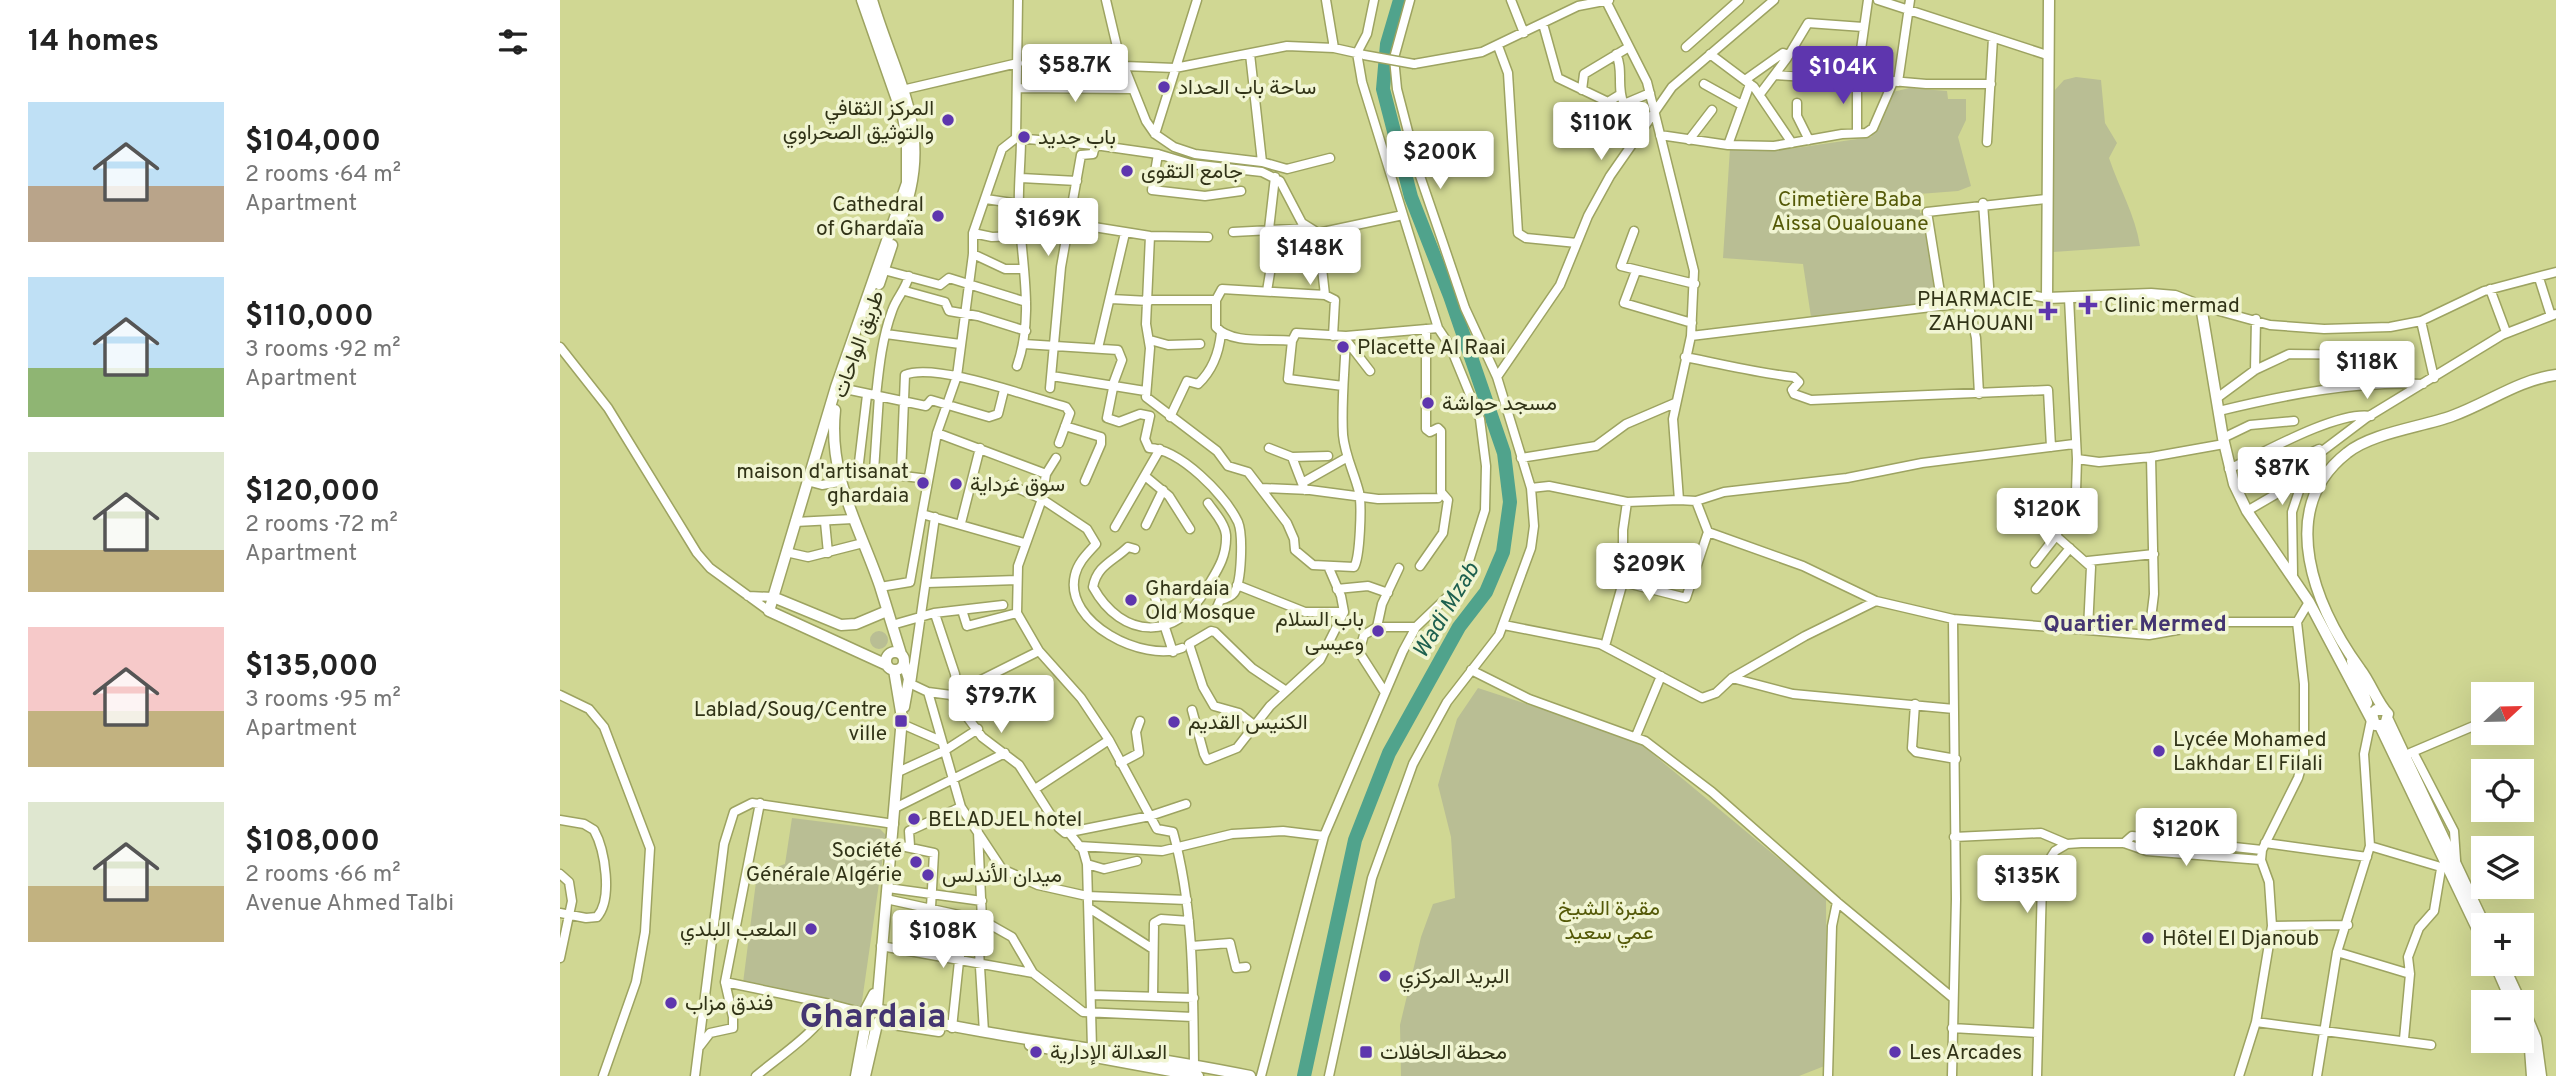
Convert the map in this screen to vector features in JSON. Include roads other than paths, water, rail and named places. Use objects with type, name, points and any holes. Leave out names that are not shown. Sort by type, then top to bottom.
[{"type":"main road","name":"طريق الواحات","points":[[862,0],[899,91]]},
{"type":"main road","name":"طريق الواحات","points":[[769,611],[807,481],[880,269],[912,164],[899,91],[877,18],[875,0]]},
{"type":"main road","points":[[2049,0],[2047,298],[2151,294],[2175,296],[2201,306],[2229,469],[2235,487],[2248,511],[2293,574],[2378,719],[2409,754],[2448,866],[2477,913]]},
{"type":"main road","points":[[2471,915],[2354,673],[2353,661],[2318,589],[2306,545],[2309,509],[2323,482],[2346,453],[2361,444],[2431,424],[2470,410],[2531,380],[2556,375]]},
{"type":"main road","name":"طريق الواحات","points":[[838,388],[834,419],[839,482],[880,587],[903,659]]},
{"type":"main road","points":[[773,597],[841,625],[856,624],[887,611]]},
{"type":"main road","points":[[769,611],[890,667]]},
{"type":"main road","points":[[902,721],[888,654],[916,661]]},
{"type":"main road","points":[[890,667],[903,659]]},
{"type":"main road","points":[[856,1076],[877,987],[887,899],[902,721],[910,684],[903,659]]},
{"type":"main road","points":[[871,1012],[952,1028],[1092,1048],[1194,1073]]},
{"type":"main road","points":[[865,1076],[878,1023],[871,1012]]},
{"type":"main road","points":[[878,1023],[1020,1043],[1194,1073],[1250,1076]]},
{"type":"main road","points":[[2534,1034],[2541,1076]]},
{"type":"main road","points":[[2530,1053],[2532,1076]]},
{"type":"street","points":[[1017,366],[1026,331],[1019,204],[1021,178],[1017,88],[1018,0]]},
{"type":"street","points":[[1106,0],[1118,51],[1155,134],[1174,147],[1195,154],[1262,162],[1287,169],[1330,158]]},
{"type":"street","points":[[1155,134],[1197,0]]},
{"type":"street","points":[[1325,0],[1334,48]]},
{"type":"street","points":[[1261,1076],[1324,836],[1384,691],[1416,627],[1462,583],[1485,510],[1486,466],[1480,419],[1450,346],[1438,328],[1362,82],[1360,54],[1374,0]]},
{"type":"street","points":[[1329,1076],[1379,857],[1419,750],[1447,702],[1504,625],[1531,548],[1534,511],[1531,488],[1497,377],[1465,308],[1441,240],[1418,170],[1397,89],[1394,58],[1410,0]]},
{"type":"street","points":[[1511,0],[1524,33]]},
{"type":"street","points":[[1686,47],[1740,0]]},
{"type":"street","points":[[1497,377],[1560,285],[1588,216],[1610,176],[1655,111],[1679,80],[1774,0]]},
{"type":"street","points":[[1857,133],[1859,54],[1868,0]]},
{"type":"street","points":[[1878,0],[2047,55]]},
{"type":"street","points":[[1660,135],[1728,145],[1792,143],[1867,133],[1873,128],[1896,82],[1910,0]]},
{"type":"street","points":[[1124,66],[1175,68],[1287,46],[1334,48],[1414,64],[1466,56],[1498,46],[1579,3],[1608,1],[1650,93],[1691,255],[1695,284],[1691,336],[1675,402],[1679,500]]},
{"type":"street","points":[[1760,94],[1791,52],[1808,23],[1863,27]]},
{"type":"street","points":[[1543,24],[1558,78],[1611,102],[1621,94]]},
{"type":"street","points":[[1987,142],[1993,38]]},
{"type":"street","points":[[1498,46],[1508,73],[1518,233],[1526,238],[1577,243]]},
{"type":"street","points":[[1582,90],[1584,74],[1629,47]]},
{"type":"street","points":[[1728,145],[1747,82],[1783,53],[1859,54]]},
{"type":"street","points":[[1250,54],[1262,162]]},
{"type":"street","points":[[1616,54],[1621,65],[1621,94],[1626,104],[1650,93]]},
{"type":"street","points":[[1710,54],[1760,94],[1792,143]]},
{"type":"street","points":[[899,91],[1018,63]]},
{"type":"street","points":[[1775,75],[1991,84]]},
{"type":"street","points":[[1704,84],[1740,104]]},
{"type":"street","points":[[1017,88],[1133,89]]},
{"type":"street","points":[[1797,103],[1797,116],[1809,140]]},
{"type":"street","points":[[1689,140],[1712,110]]},
{"type":"street","points":[[880,587],[910,582],[937,433],[957,376],[973,254],[973,233],[1002,149],[1018,138],[1095,145],[1158,154],[1191,164],[1262,172],[1275,177],[1283,186],[1298,218],[1318,233],[1402,215]]},
{"type":"street","points":[[1050,388],[1055,348],[1056,303],[1081,155],[1093,154],[1095,145]]},
{"type":"street","points":[[1158,154],[1152,190],[1205,196],[1241,191]]},
{"type":"street","points":[[1267,291],[1275,177]]},
{"type":"street","points":[[1021,178],[1077,181]]},
{"type":"street","points":[[986,199],[1071,211]]},
{"type":"street","points":[[1942,306],[1927,212],[1983,203],[2046,199]]},
{"type":"street","points":[[1983,203],[1990,300]]},
{"type":"street","points":[[1069,223],[1150,236],[1208,237]]},
{"type":"street","points":[[1233,232],[1310,228]]},
{"type":"street","points":[[1634,231],[1620,265],[1695,284]]},
{"type":"street","points":[[973,233],[992,237],[1021,236]]},
{"type":"street","points":[[1098,348],[1111,299],[1114,269],[1125,233]]},
{"type":"street","points":[[1318,233],[1325,295]]},
{"type":"street","points":[[1150,236],[1146,324],[1150,340],[1146,397],[1217,451],[1228,466],[1248,472],[1287,523],[1294,538],[1295,550],[1313,565],[1356,565],[1360,555],[1357,541],[1360,495],[1346,458],[1343,386],[1346,338]]},
{"type":"street","points":[[973,254],[1005,269],[1024,269]]},
{"type":"street","points":[[880,269],[940,285],[947,278],[1026,302]]},
{"type":"street","points":[[1636,271],[1624,303],[1692,323]]},
{"type":"street","points":[[2201,306],[2270,325],[2325,329],[2390,327],[2421,321],[2490,289],[2556,272]]},
{"type":"street","points":[[858,471],[886,334],[895,304],[905,290],[909,276]]},
{"type":"street","points":[[2293,574],[2290,524],[2302,479],[2311,463],[2328,446],[2371,416],[2506,332],[2554,315],[2539,278]]},
{"type":"street","points":[[1292,341],[1252,339],[1221,333],[1216,327],[1216,300],[1222,289],[1325,295],[1335,300],[1333,336]]},
{"type":"street","points":[[2490,289],[2506,332]]},
{"type":"street","points":[[905,290],[945,302],[949,311],[1026,331]]},
{"type":"street","points":[[1691,336],[2031,295],[2047,298]]},
{"type":"street","points":[[2035,563],[2056,536],[2076,492],[2077,459],[2074,444],[2069,298]]},
{"type":"street","points":[[1111,299],[1216,300]]},
{"type":"street","points":[[1968,302],[1976,338],[1979,394]]},
{"type":"street","points":[[2255,370],[2256,319]]},
{"type":"street","points":[[2421,321],[2434,378]]},
{"type":"street","points":[[1343,386],[1288,379],[1292,341],[1296,333],[1346,338],[1438,328]]},
{"type":"street","points":[[1420,566],[1443,533],[1448,500],[1441,492],[1441,431],[1438,428],[1430,432],[1426,429],[1426,329]]},
{"type":"street","points":[[1170,416],[1186,383],[1198,384],[1208,373],[1220,350],[1221,333]]},
{"type":"street","points":[[886,334],[960,344]]},
{"type":"street","points":[[1346,338],[1370,370]]},
{"type":"street","points":[[1150,340],[1168,345],[1200,344]]},
{"type":"street","points":[[1024,344],[1055,348],[1114,349],[1122,355],[1107,418],[1119,422],[1140,414],[1150,416],[1145,443],[1149,448],[1160,449],[1203,478],[1221,495],[1238,522],[1241,564],[1237,585],[1233,594],[1220,600],[1215,612]]},
{"type":"street","points":[[560,347],[608,408],[696,553],[710,568],[769,611]]},
{"type":"street","points":[[2217,398],[2255,370],[2293,353],[2371,355]]},
{"type":"street","points":[[1685,357],[1734,366],[1750,373],[1794,377],[1799,382],[1793,390],[1794,394],[1811,400],[2048,390],[2051,447]]},
{"type":"street","points":[[901,474],[906,373],[920,370],[957,376],[1066,407],[1070,413],[1059,443]]},
{"type":"street","points":[[1052,376],[1145,391]]},
{"type":"street","points":[[2219,411],[2279,396],[2368,386],[2424,384]]},
{"type":"street","points":[[838,388],[926,406],[930,399],[995,416],[1004,390]]},
{"type":"street","points":[[874,396],[874,471]]},
{"type":"street","points":[[1521,457],[1596,446],[1626,424],[1675,402]]},
{"type":"street","points":[[2229,469],[2305,433],[2355,415],[2371,416]]},
{"type":"street","points":[[2077,459],[2099,462],[2151,457],[2224,441],[2249,425],[2294,421]]},
{"type":"street","points":[[1065,426],[1101,437],[1101,444],[1085,481]]},
{"type":"street","points":[[937,433],[1046,474]]},
{"type":"street","points":[[1531,488],[1549,486],[1627,502],[1696,501],[1724,492],[1834,480],[1922,463],[2074,444]]},
{"type":"street","points":[[2235,487],[2328,446]]},
{"type":"street","points":[[961,523],[980,448]]},
{"type":"street","points":[[1269,448],[1292,457],[1328,456]]},
{"type":"street","points":[[1115,527],[1160,449]]},
{"type":"street","points":[[1292,457],[1303,487]]},
{"type":"street","points":[[2149,635],[2154,603],[2151,457]]},
{"type":"street","points":[[1056,458],[1046,474],[1042,499],[1024,544],[1017,580],[1017,613],[1039,651],[1081,698],[1109,740],[1159,831],[1173,832],[1187,900],[1192,946],[1194,1073]]},
{"type":"street","points":[[1303,487],[1346,458]]},
{"type":"street","points":[[838,468],[928,479]]},
{"type":"street","points":[[1145,476],[1174,501],[1178,514],[1188,522],[1190,529]]},
{"type":"street","points":[[2248,511],[2302,479]]},
{"type":"street","points":[[807,481],[822,485],[839,482]]},
{"type":"street","points":[[1010,485],[1042,499],[1087,529],[1097,544],[1075,573],[1075,589],[1083,610],[1099,627],[1130,647],[1151,653],[1173,652],[1182,648]]},
{"type":"street","points":[[1261,488],[1303,487],[1378,499],[1438,498]]},
{"type":"street","points":[[1146,525],[1163,490]]},
{"type":"street","points":[[1623,582],[1686,598],[1708,532],[1696,501]]},
{"type":"street","points":[[1605,646],[1623,582],[1627,502]]},
{"type":"street","points":[[1135,549],[1128,547],[1111,558],[1096,576],[1093,587],[1122,620],[1140,626],[1164,628],[1194,609],[1219,572],[1226,534],[1208,503]]},
{"type":"street","points":[[922,514],[961,523],[967,528],[1024,544]]},
{"type":"street","points":[[935,517],[923,617],[910,684],[928,692],[957,692],[1039,651]]},
{"type":"street","points":[[795,522],[853,519]]},
{"type":"street","points":[[825,522],[828,553]]},
{"type":"street","points":[[1708,532],[1803,566],[1876,601],[1953,619],[2149,635],[2222,622],[2297,622]]},
{"type":"street","points":[[2056,536],[2088,561],[2092,579],[2088,629]]},
{"type":"street","points":[[786,552],[808,557],[863,543]]},
{"type":"street","points":[[2036,589],[2070,548]]},
{"type":"street","points":[[2088,561],[2154,554]]},
{"type":"street","points":[[1192,709],[1207,760],[1237,748],[1285,690],[1309,673],[1320,660],[1344,612],[1328,566]]},
{"type":"street","points":[[1377,628],[1399,568]]},
{"type":"street","points":[[928,583],[1017,580]]},
{"type":"street","points":[[1237,585],[1305,612],[1344,612]]},
{"type":"street","points":[[1337,589],[1359,585],[1388,593]]},
{"type":"street","points":[[748,596],[773,597]]},
{"type":"street","points":[[1156,597],[1173,652]]},
{"type":"street","points":[[1504,625],[1605,646],[1702,698],[1716,693],[1732,678],[1835,620],[1876,601]]},
{"type":"street","points":[[2239,1076],[2256,1022],[2272,926],[2269,879],[2261,860],[2263,846],[2298,778],[2304,758],[2304,684],[2297,622],[2309,602]]},
{"type":"street","points":[[892,625],[935,614],[1003,605]]},
{"type":"street","points":[[991,606],[996,618]]},
{"type":"street","points":[[962,610],[967,626],[1017,613]]},
{"type":"street","points":[[935,614],[955,674],[957,692],[978,729],[998,751],[1006,753],[1019,765],[1059,828],[1070,834],[1079,846],[1087,864],[1092,1048]]},
{"type":"street","points":[[1952,1076],[1956,926],[1953,619]]},
{"type":"street","points":[[1384,691],[1359,653],[1364,635],[1377,628],[1416,627]]},
{"type":"street","points":[[1254,725],[1239,713],[1214,706],[1203,687],[1189,644],[1211,631],[1215,632],[1252,668],[1285,690]]},
{"type":"street","points":[[1471,670],[1529,699],[1636,736],[1712,792],[1952,998]]},
{"type":"street","points":[[1636,736],[1661,676]]},
{"type":"street","points":[[1732,678],[1793,694],[1954,709]]},
{"type":"street","points":[[957,692],[976,715],[1024,691]]},
{"type":"street","points":[[928,692],[961,807],[977,827],[990,851],[1010,873],[1038,885],[1087,896],[1187,900]]},
{"type":"street","points":[[560,695],[589,709],[604,727],[650,848],[645,932],[636,982],[603,1076]]},
{"type":"street","points":[[1915,704],[1912,748],[1916,752],[1955,759]]},
{"type":"street","points":[[2317,1076],[2337,952],[2348,925],[2370,846],[2364,754],[2367,738],[2378,719]]},
{"type":"street","points":[[902,721],[941,741]]},
{"type":"street","points":[[1120,763],[1139,753],[1136,732],[1140,721]]},
{"type":"street","points":[[2409,754],[2471,727]]},
{"type":"street","points":[[898,772],[944,751],[978,729]]},
{"type":"street","points":[[1035,789],[1109,740]]},
{"type":"street","points":[[895,808],[1006,753]]},
{"type":"street","points":[[695,1076],[724,844],[734,813],[744,806],[760,803],[909,831],[961,807]]},
{"type":"street","points":[[699,1047],[710,1033],[733,1028],[725,982],[760,803]]},
{"type":"street","points":[[1070,834],[1150,816],[1186,804]]},
{"type":"street","points":[[560,820],[584,824],[594,830],[606,865],[601,914],[593,919],[564,915]]},
{"type":"street","points":[[952,1028],[958,961],[982,901],[977,827]]},
{"type":"street","points":[[909,831],[910,846]]},
{"type":"street","points":[[1079,846],[1163,851],[1232,834],[1283,831],[1324,836]]},
{"type":"street","points":[[1954,837],[2041,833],[2067,844],[2124,843],[2147,851],[2261,860]]},
{"type":"street","points":[[2124,843],[2132,836],[2367,857]]},
{"type":"street","points":[[892,844],[934,853],[931,907]]},
{"type":"street","points":[[2037,1076],[2042,883],[2049,857],[2067,844]]},
{"type":"street","points":[[2370,846],[2448,866],[2434,911],[2419,928],[2410,950],[2407,962],[2410,974],[2404,1040]]},
{"type":"street","points":[[1087,864],[1104,869],[1138,861]]},
{"type":"street","points":[[560,874],[569,882],[572,901],[564,915],[560,958]]},
{"type":"street","points":[[888,887],[933,896],[982,901]]},
{"type":"street","points":[[887,899],[976,918],[1012,937],[1033,973],[1067,1002],[1089,1014],[1193,1017]]},
{"type":"street","points":[[1828,1076],[1832,926],[1837,902]]},
{"type":"street","points":[[1089,908],[1153,949]]},
{"type":"street","points":[[976,918],[984,1032]]},
{"type":"street","points":[[1153,996],[1153,949],[1157,919],[1189,922]]},
{"type":"street","points":[[2272,926],[2348,925]]},
{"type":"street","points":[[1192,946],[1230,943],[1236,968],[1246,967]]},
{"type":"street","points":[[881,946],[1033,973]]},
{"type":"street","points":[[2337,952],[2410,974]]},
{"type":"street","points":[[725,982],[871,1012]]},
{"type":"street","points":[[1092,995],[1194,998]]},
{"type":"street","points":[[756,1076],[813,1027],[826,1014],[830,1003]]},
{"type":"street","points":[[2256,1022],[2326,1029],[2431,1045]]},
{"type":"street","points":[[1952,1028],[2038,1033]]},
{"type":"waterway","name":"Wadi Mzab","points":[[1304,1076],[1355,840],[1389,753],[1459,627],[1486,592],[1503,552],[1510,502],[1504,453],[1450,296],[1411,197],[1383,89],[1387,44],[1400,0]]},
{"type":"place","name":"ساحة باب الحداد","points":[[1164,87]]},
{"type":"place","name":"المركز الثقافي والتوثيق الصحراوي","points":[[948,120]]},
{"type":"place","name":"باب جديد","points":[[1024,137]]},
{"type":"place","name":"جامع التقوى","points":[[1127,171]]},
{"type":"place","name":"Cathedral of Ghardaïa","points":[[938,216]]},
{"type":"place","name":"Clinic mermad","points":[[2088,305]]},
{"type":"place","name":"PHARMACIE ZAHOUANI","points":[[2048,311]]},
{"type":"place","name":"Placette Al Raai","points":[[1343,347]]},
{"type":"place","name":"مسجد حواشة","points":[[1428,403]]},
{"type":"place","name":"maison d'artisanat ghardaia","points":[[923,483]]},
{"type":"place","name":"سوق غرداية","points":[[956,484]]},
{"type":"place","name":"Ghardaia Old Mosque","points":[[1131,600]]},
{"type":"place","name":"باب السلام وعيسى","points":[[1378,631]]},
{"type":"place","name":"Lablad/Soug/Centre ville","points":[[901,721]]},
{"type":"place","name":"الكنيس القديم","points":[[1174,722]]},
{"type":"place","name":"Lycée Mohamed Lakhdar El Filali","points":[[2159,751]]},
{"type":"place","name":"BELADJEL hotel","points":[[914,819]]},
{"type":"place","name":"Société Générale Algérie","points":[[916,862]]},
{"type":"place","name":"ميدان الأندلس","points":[[928,875]]},
{"type":"place","name":"الملعب البلدي","points":[[811,929]]},
{"type":"place","name":"Hôtel El Djanoub","points":[[2148,938]]},
{"type":"place","name":"البريد المركزي","points":[[1385,976]]},
{"type":"place","name":"فندق مزاب","points":[[671,1003]]},
{"type":"place","name":"العدالة الإدارية","points":[[1036,1052]]},
{"type":"place","name":"محطة الحافلات","points":[[1366,1052]]},
{"type":"place","name":"Les Arcades","points":[[1895,1052]]},
{"type":"district","name":"Quartier Mermed","points":[[2135,623]]},
{"type":"district","name":"Ghardaia","points":[[873,1015]]},
{"type":"park label","name":"Cimetière Baba Aissa Oualouane","points":[[1850,211]]},
{"type":"park label","name":"مقبرة الشيخ عمي سعيد","points":[[1609,920]]}]
